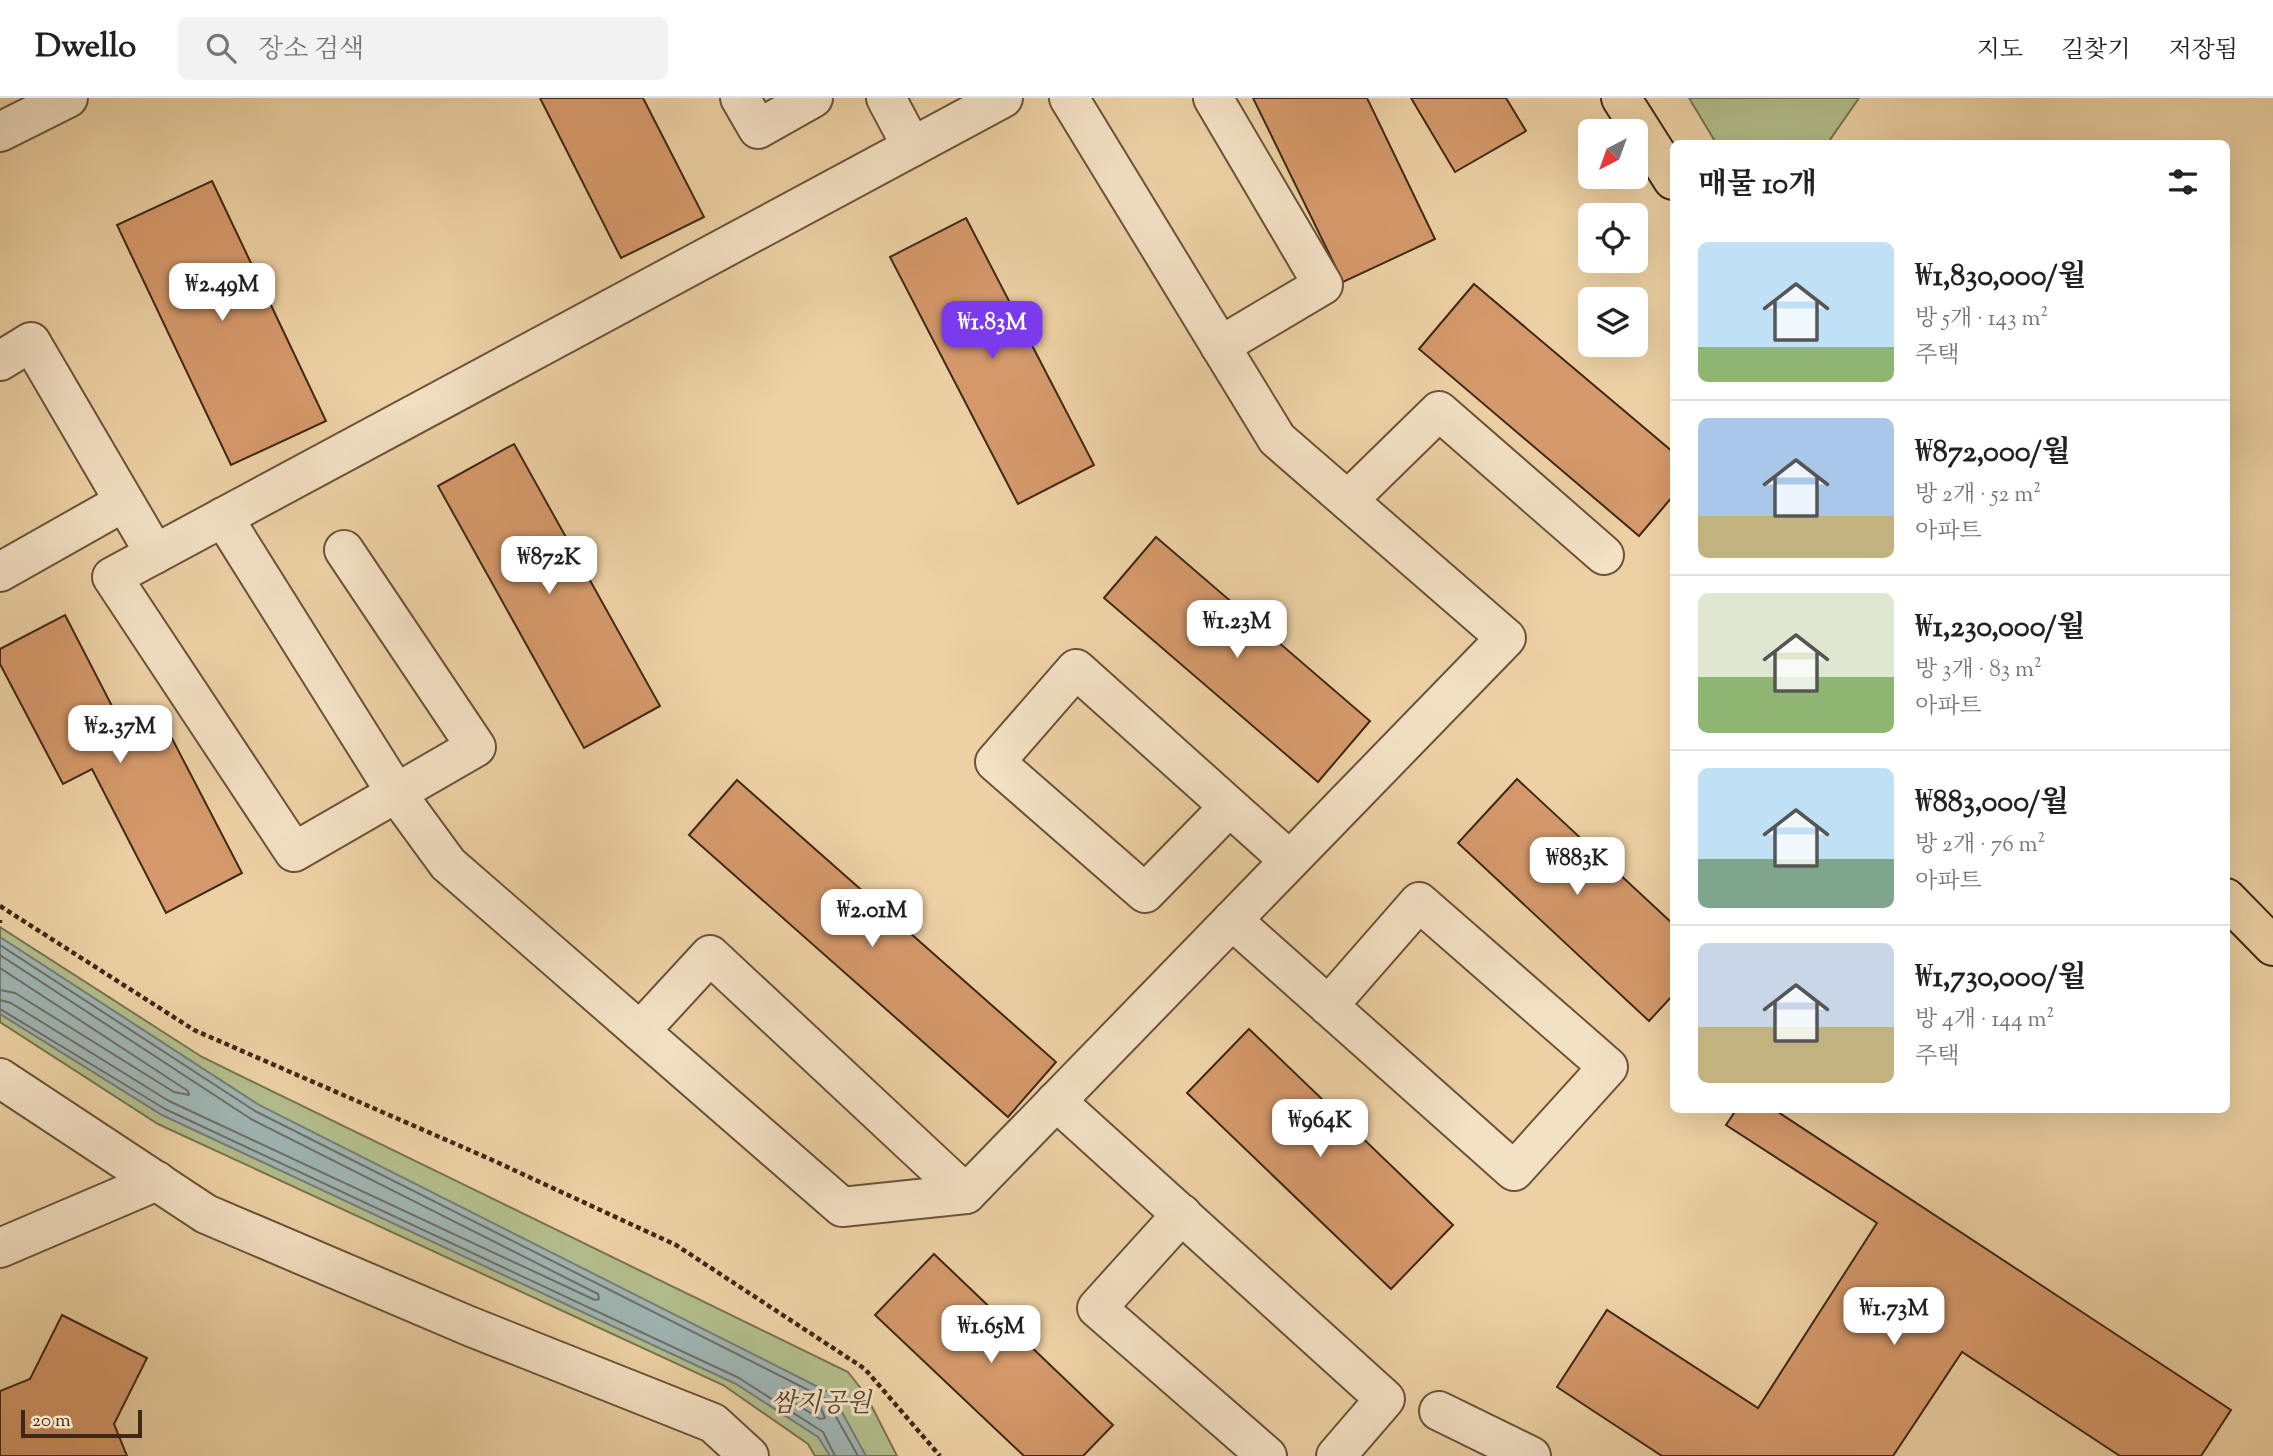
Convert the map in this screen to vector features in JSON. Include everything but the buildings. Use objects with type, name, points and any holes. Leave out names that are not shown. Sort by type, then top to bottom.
[{"type":"main road","points":[[1621,98],[1670,175]]},
{"type":"main road","points":[[2230,902],[2273,946]]},
{"type":"street","points":[[0,132],[68,98]]},
{"type":"street","points":[[740,98],[758,129],[813,98]]},
{"type":"street","points":[[886,98],[912,147]]},
{"type":"street","points":[[344,550],[476,747],[294,852],[112,577],[1003,98]]},
{"type":"street","points":[[223,517],[396,793],[447,864],[842,1207],[966,1194],[1506,638],[1277,439],[1069,98]]},
{"type":"street","points":[[1213,99],[1323,285],[1220,346]]},
{"type":"street","points":[[0,361],[31,342],[155,554]]},
{"type":"street","points":[[1348,500],[1439,411],[1604,555]]},
{"type":"street","points":[[0,572],[124,502]]},
{"type":"street","points":[[1229,807],[1145,893],[995,762],[1076,669],[1289,860]]},
{"type":"street","points":[[1232,920],[1328,1006],[1514,1171],[1608,1067],[1419,902],[1328,1006]]},
{"type":"street","points":[[640,1031],[710,955],[966,1194]]},
{"type":"street","points":[[0,1078],[206,1214],[469,1326],[713,1423],[749,1456]]},
{"type":"street","points":[[1056,1101],[1385,1399],[1336,1456]]},
{"type":"street","points":[[0,1248],[157,1181]]},
{"type":"street","points":[[1182,1214],[1097,1308],[1267,1456]]},
{"type":"street","points":[[1439,1411],[1531,1456]]},
{"type":"path","points":[[0,906],[194,1030],[490,1158],[676,1245],[865,1369],[940,1456]]},
{"type":"green space","points":[[1689,98],[1859,98],[1830,140],[1714,140]]},
{"type":"green space","name":"쌈지공원","points":[[0,927],[202,1057],[848,1372],[866,1395],[897,1456],[815,1456],[808,1444],[723,1385],[158,1124],[0,1022]]},
{"type":"water","name":"쌈지공원","points":[[0,937],[259,1105],[832,1394],[866,1456],[830,1456],[818,1437],[736,1384],[162,1115],[0,1014]]}]
